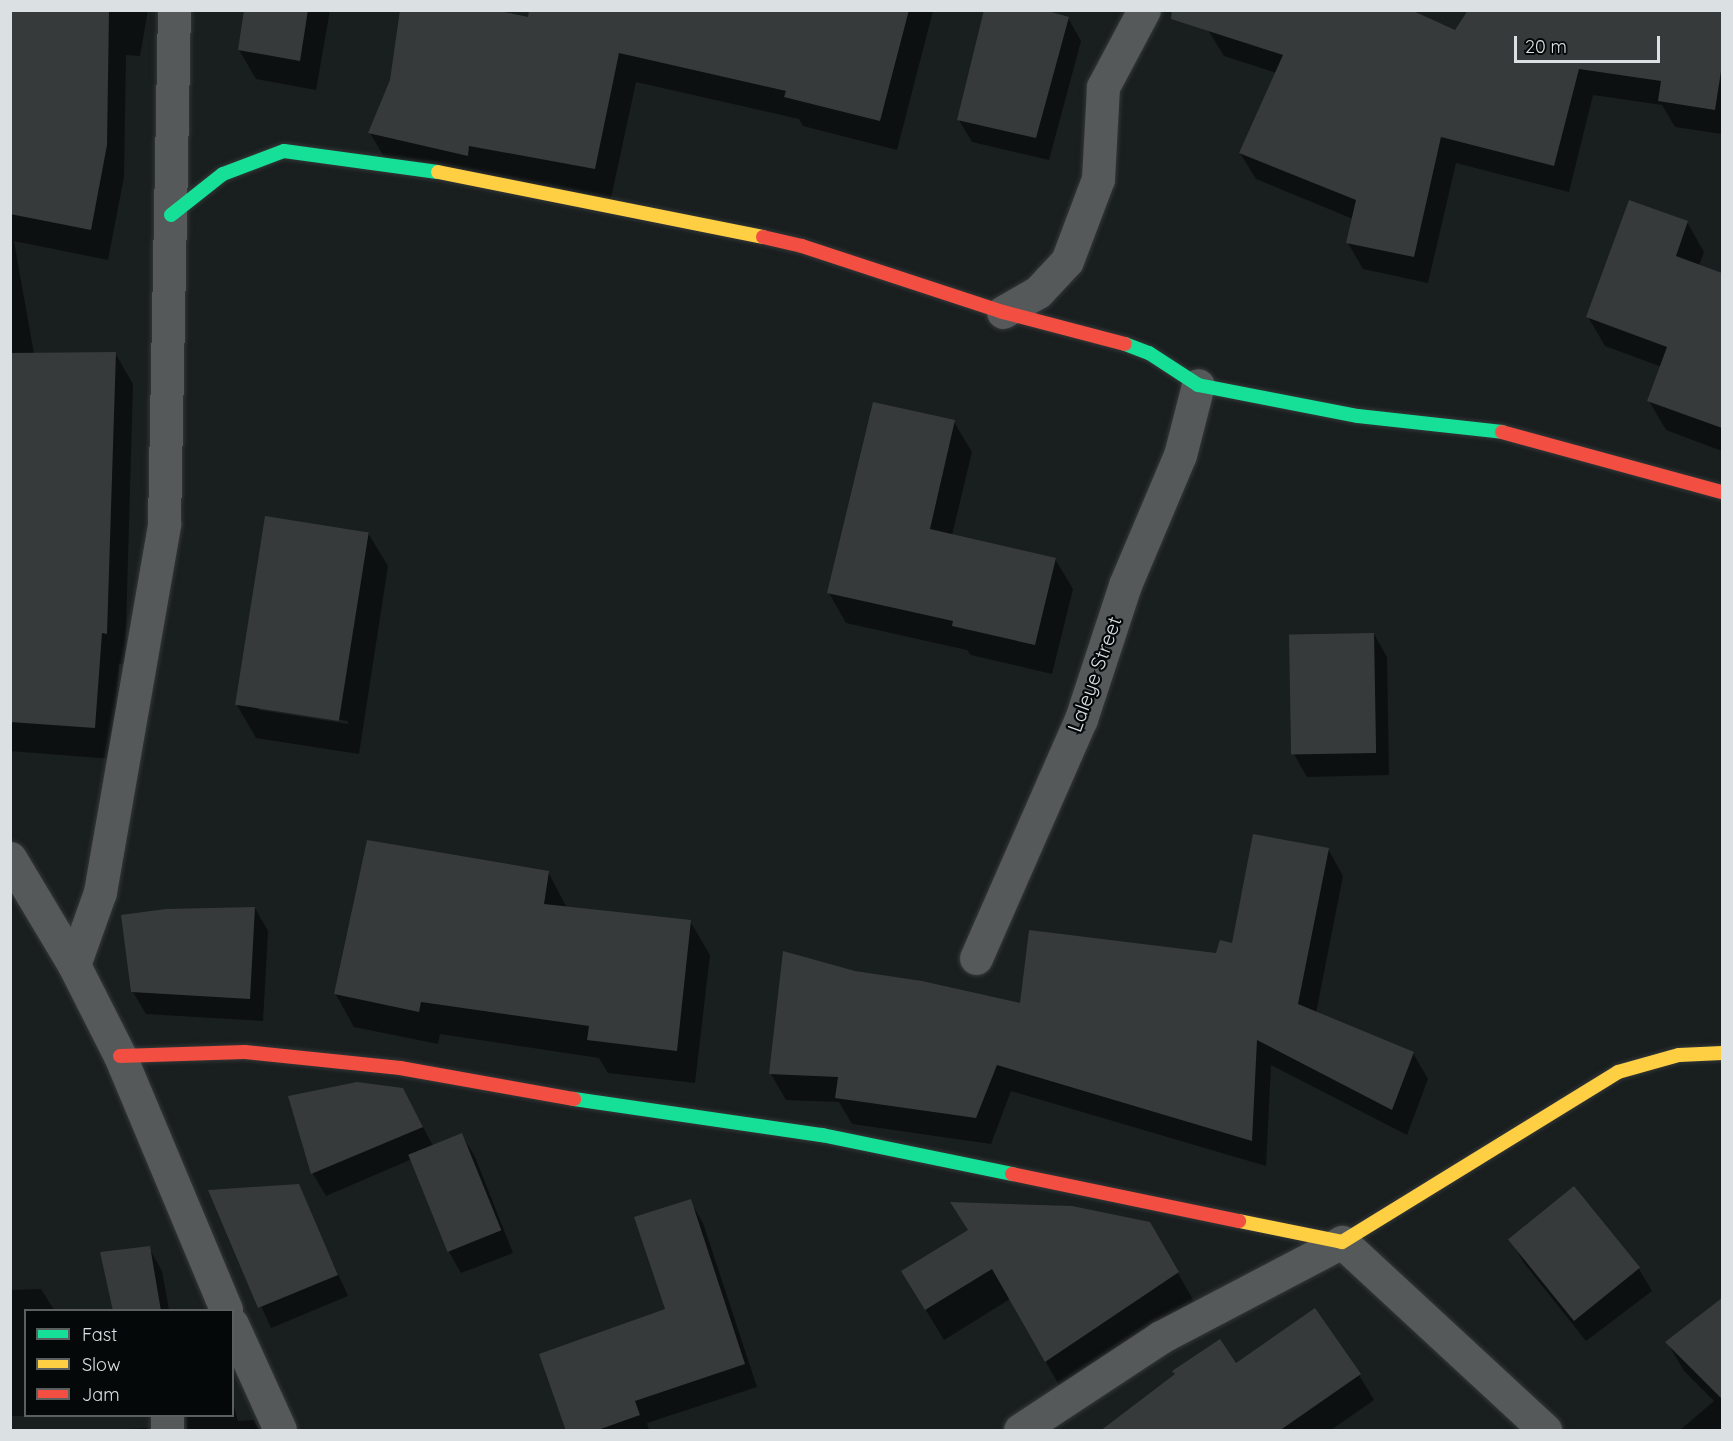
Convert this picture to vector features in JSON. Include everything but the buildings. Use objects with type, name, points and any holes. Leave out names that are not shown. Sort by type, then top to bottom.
[{"type":"street","points":[[74,965],[100,892],[107,859],[164,524],[174,10]]},
{"type":"street","points":[[1003,312],[1038,292],[1067,261],[1098,179],[1103,87],[1144,10]]},
{"type":"street","points":[[171,215],[223,174],[252,160],[284,152],[348,156],[757,235],[1003,312],[1128,345],[1149,353],[1197,385],[1358,416],[1500,431],[1722,492]]},
{"type":"street","name":"Laleye Street","points":[[976,958],[1081,719],[1125,585],[1180,455],[1197,385]]},
{"type":"street","points":[[10,858],[74,965],[120,1056],[218,1305]]},
{"type":"street","points":[[120,1056],[245,1052],[400,1068],[644,1111],[822,1135],[1342,1242],[1545,1431]]},
{"type":"street","points":[[1020,1431],[1161,1337],[1342,1242],[1618,1072],[1679,1055],[1722,1053]]},
{"type":"street","points":[[234,1328],[280,1431]]},
{"type":"traffic: fast","points":[[171,215],[223,174],[284,151],[438,172]]},
{"type":"traffic: fast","points":[[1125,344],[1149,353],[1198,385],[1358,416],[1502,432]]},
{"type":"traffic: fast","points":[[574,1099],[822,1135],[1012,1174]]},
{"type":"traffic: slow","points":[[438,172],[763,237]]},
{"type":"traffic: slow","points":[[1239,1221],[1342,1242],[1618,1072],[1679,1055],[1722,1053]]},
{"type":"traffic: jam","points":[[763,237],[802,246],[1003,312],[1125,344]]},
{"type":"traffic: jam","points":[[1502,432],[1722,492]]},
{"type":"traffic: jam","points":[[120,1056],[245,1052],[400,1068],[574,1099]]},
{"type":"traffic: jam","points":[[1012,1174],[1239,1221]]}]
